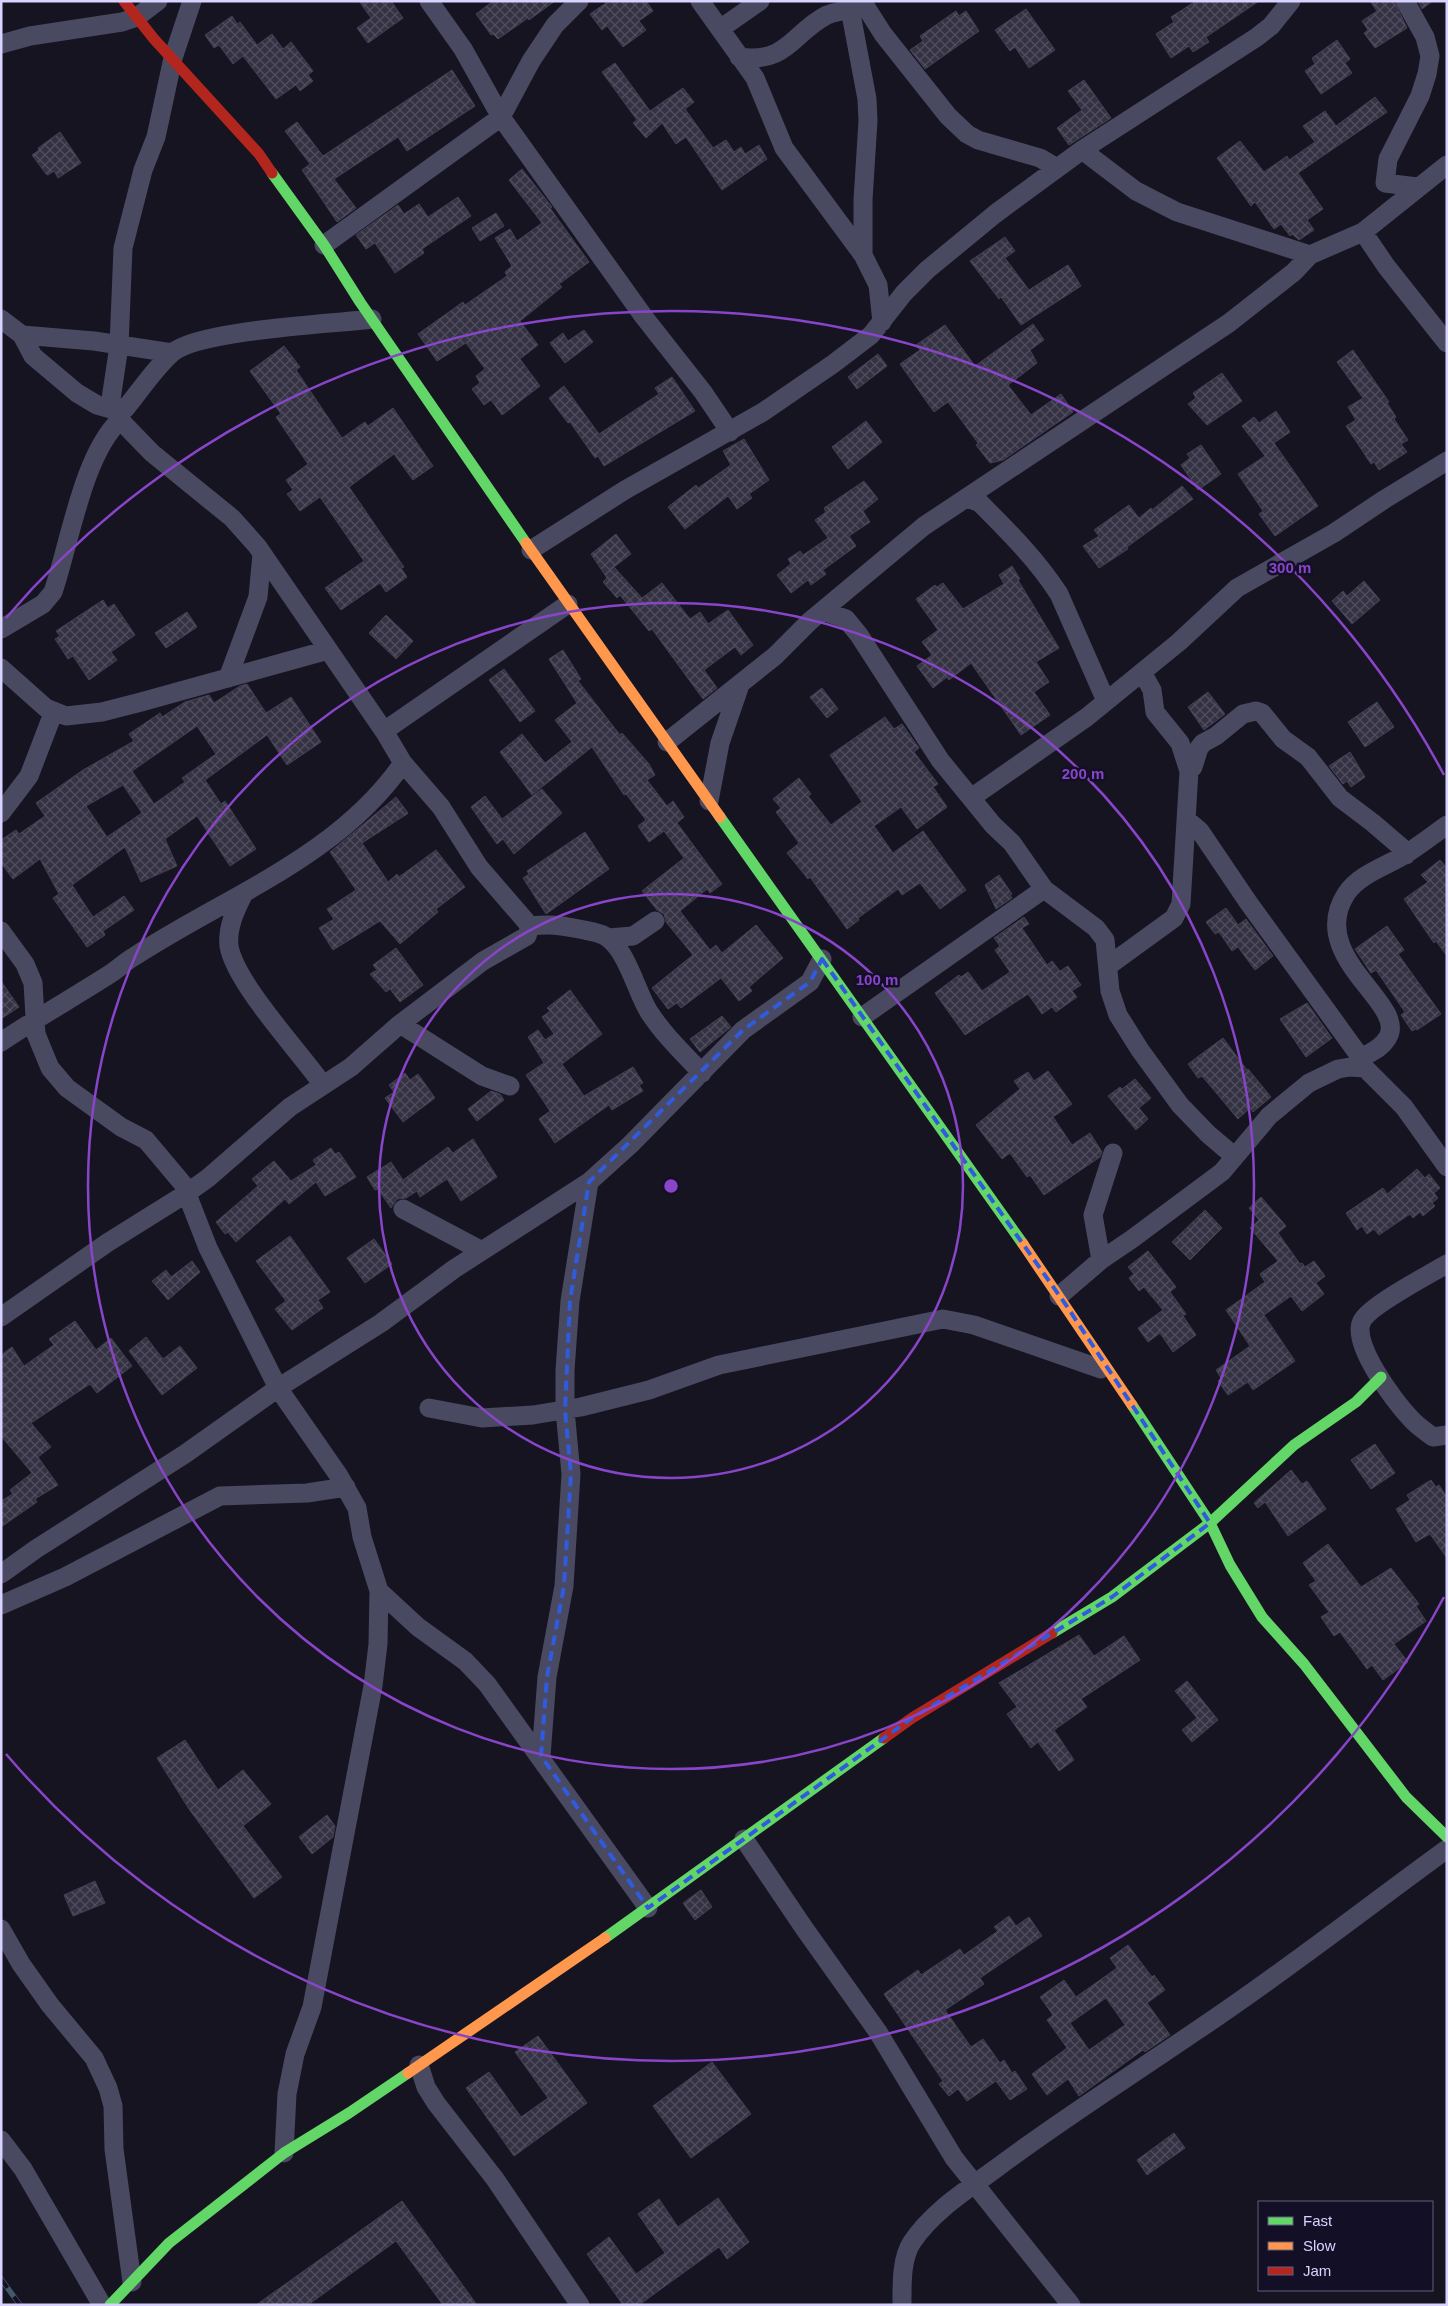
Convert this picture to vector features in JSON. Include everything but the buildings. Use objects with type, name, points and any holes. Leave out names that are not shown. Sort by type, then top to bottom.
[{"type":"street","points":[[124,1],[154,39],[259,154],[324,245],[372,319],[568,604],[822,959],[1059,1296],[1210,1523],[1230,1565],[1262,1617],[1304,1664],[1406,1797],[1447,1837]]},
{"type":"street","points":[[1,44],[30,36],[110,25],[137,18],[158,1]]},
{"type":"street","points":[[117,415],[111,398],[119,346],[122,248],[138,184],[156,137],[173,58],[192,1]]},
{"type":"street","points":[[429,1],[463,49],[501,116],[644,317],[703,392],[730,432]]},
{"type":"street","points":[[324,245],[501,116],[531,60],[555,25],[579,1]]},
{"type":"street","points":[[700,1],[756,78],[784,148],[863,255],[878,285],[882,322]]},
{"type":"street","points":[[720,29],[760,1]]},
{"type":"street","points":[[531,550],[625,490],[730,432],[833,364],[871,335],[904,293],[927,270],[996,214],[1082,150],[1257,37],[1271,26],[1292,1]]},
{"type":"street","points":[[1405,1],[1425,37],[1430,56],[1420,96],[1388,159],[1385,183],[1417,187]]},
{"type":"street","points":[[739,57],[759,58],[777,54],[822,18],[850,5]]},
{"type":"street","points":[[850,5],[883,34],[948,116],[967,134],[978,140],[1040,158],[1058,168]]},
{"type":"street","points":[[850,5],[865,90],[868,121],[863,200],[863,255]]},
{"type":"street","points":[[1082,150],[1136,191],[1177,212],[1310,255]]},
{"type":"street","points":[[666,742],[740,685],[924,526],[1229,323],[1294,272],[1310,255],[1363,232],[1417,187],[1447,165]]},
{"type":"street","points":[[1363,232],[1386,266],[1447,343]]},
{"type":"street","points":[[1,319],[22,335],[33,356],[77,393],[117,415],[152,453],[232,518],[262,554],[384,731],[403,763],[441,807],[479,868],[530,926]]},
{"type":"street","points":[[1,629],[43,604],[53,592],[91,465],[104,438],[117,415],[125,409],[172,353],[186,344],[202,339],[372,319]]},
{"type":"street","points":[[22,335],[94,341],[172,353]]},
{"type":"street","points":[[971,798],[1064,735],[1106,702],[1179,642],[1238,588],[1334,534],[1385,499],[1447,461]]},
{"type":"street","points":[[968,498],[980,503],[1038,563],[1049,579],[1058,594],[1106,702]]},
{"type":"street","points":[[228,678],[258,596],[262,554]]},
{"type":"street","points":[[384,731],[568,604]]},
{"type":"street","points":[[824,611],[846,620],[859,635],[940,760],[993,825],[1012,843],[1044,888],[1096,928],[1104,940],[1110,991],[1118,1015],[1140,1050],[1180,1105],[1208,1134],[1234,1156]]},
{"type":"street","points":[[1,668],[46,708],[66,716],[102,712],[328,650]]},
{"type":"street","points":[[1108,966],[1174,918],[1182,904],[1189,771],[1180,743],[1155,712],[1152,690],[1142,672]]},
{"type":"street","points":[[709,801],[720,743],[740,685]]},
{"type":"street","points":[[1,813],[29,776],[54,711]]},
{"type":"street","points":[[1189,771],[1193,767],[1199,748],[1203,743],[1216,736],[1243,714],[1256,711],[1262,713],[1283,739],[1308,758],[1340,798],[1373,823],[1400,847],[1406,855]]},
{"type":"street","points":[[1,1042],[135,956],[243,895],[312,850],[356,817],[388,784],[403,763]]},
{"type":"street","points":[[1187,820],[1200,831],[1248,902],[1363,1063],[1404,1107],[1447,1167]]},
{"type":"street","points":[[1059,1296],[1101,1260],[1132,1240],[1222,1172],[1269,1116],[1309,1083],[1338,1069],[1363,1063],[1380,1047],[1388,1037],[1390,1030],[1382,1007],[1342,950],[1335,930],[1338,915],[1346,893],[1363,878],[1406,855],[1447,825]]},
{"type":"street","points":[[862,1017],[1044,888]]},
{"type":"street","points":[[243,895],[230,929],[229,945],[232,958],[266,1012],[323,1085]]},
{"type":"street","points":[[608,938],[633,936],[656,922]]},
{"type":"street","points":[[530,926],[555,923],[603,935],[608,938],[628,967],[641,996],[669,1040],[702,1073]]},
{"type":"street","points":[[1,1317],[107,1243],[188,1193],[290,1107],[351,1067],[400,1024],[483,961],[527,936],[530,926]]},
{"type":"street","points":[[1,931],[25,964],[33,983],[35,1020],[41,1049],[50,1068],[67,1088],[121,1127],[146,1140],[183,1184],[208,1248],[278,1388],[346,1487],[357,1508],[362,1537],[379,1591],[378,1644],[373,1686],[312,2007],[295,2054],[287,2094],[284,2153]]},
{"type":"street","points":[[1,1574],[36,1549],[185,1454],[278,1388],[381,1323],[414,1297],[589,1182],[756,1020],[810,982],[822,959]]},
{"type":"street","points":[[400,1024],[482,1076],[510,1086]]},
{"type":"street","points":[[1101,1260],[1094,1215],[1113,1153]]},
{"type":"street","points":[[541,1756],[547,1677],[564,1586],[571,1474],[565,1410],[570,1300],[589,1182]]},
{"type":"street","points":[[404,1208],[482,1251]]},
{"type":"street","points":[[1447,1264],[1373,1310],[1362,1322],[1360,1332],[1368,1358],[1392,1395],[1423,1430],[1434,1437],[1447,1435]]},
{"type":"street","points":[[429,1408],[482,1418],[533,1415],[565,1410],[649,1390],[719,1365],[943,1319],[974,1325],[1101,1369]]},
{"type":"street","points":[[110,2305],[169,2243],[284,2153],[350,2114],[648,1908],[912,1718],[1112,1597],[1210,1523],[1294,1445],[1317,1427],[1356,1402],[1381,1377]]},
{"type":"street","points":[[1,1605],[65,1577],[220,1496],[307,1493],[346,1487]]},
{"type":"street","points":[[379,1591],[418,1627],[466,1661],[488,1684],[648,1908]]},
{"type":"street","points":[[744,1838],[804,1928],[878,2032],[954,2158],[1072,2305]]},
{"type":"street","points":[[902,2305],[902,2282],[911,2243],[952,2200],[1017,2153],[1199,2030],[1447,1849]]},
{"type":"street","points":[[1,1929],[21,1964],[50,2005],[94,2058],[108,2088],[113,2106],[114,2149],[132,2282]]},
{"type":"street","points":[[419,2065],[426,2087],[436,2103],[506,2194],[580,2305]]},
{"type":"street","points":[[1,2140],[22,2169],[102,2305]]},
{"type":"highlighted area","points":[[822,959],[1066,1305],[1210,1523],[1112,1597],[912,1718],[648,1908],[541,1756],[547,1677],[564,1586],[571,1474],[565,1410],[570,1301],[589,1182],[743,1030],[810,982]]},
{"type":"railway","points":[[1,2279],[20,2305]]},
{"type":"traffic: fast","points":[[272,173],[324,245],[360,302],[526,543]]},
{"type":"traffic: fast","points":[[720,817],[1023,1244]]},
{"type":"traffic: fast","points":[[1052,1633],[1112,1597],[1210,1523],[1294,1445],[1356,1402],[1381,1377]]},
{"type":"traffic: fast","points":[[1132,1405],[1210,1523],[1230,1565],[1262,1617],[1304,1664],[1406,1797],[1447,1837]]},
{"type":"traffic: fast","points":[[605,1938],[884,1738]]},
{"type":"traffic: fast","points":[[110,2305],[169,2243],[284,2153],[349,2113],[408,2073]]},
{"type":"traffic: slow","points":[[526,543],[720,817]]},
{"type":"traffic: slow","points":[[1023,1244],[1132,1405]]},
{"type":"traffic: slow","points":[[408,2073],[605,1938]]},
{"type":"traffic: jam","points":[[124,1],[154,39],[259,154],[272,173]]},
{"type":"traffic: jam","points":[[884,1738],[912,1718],[1052,1633]]}]
